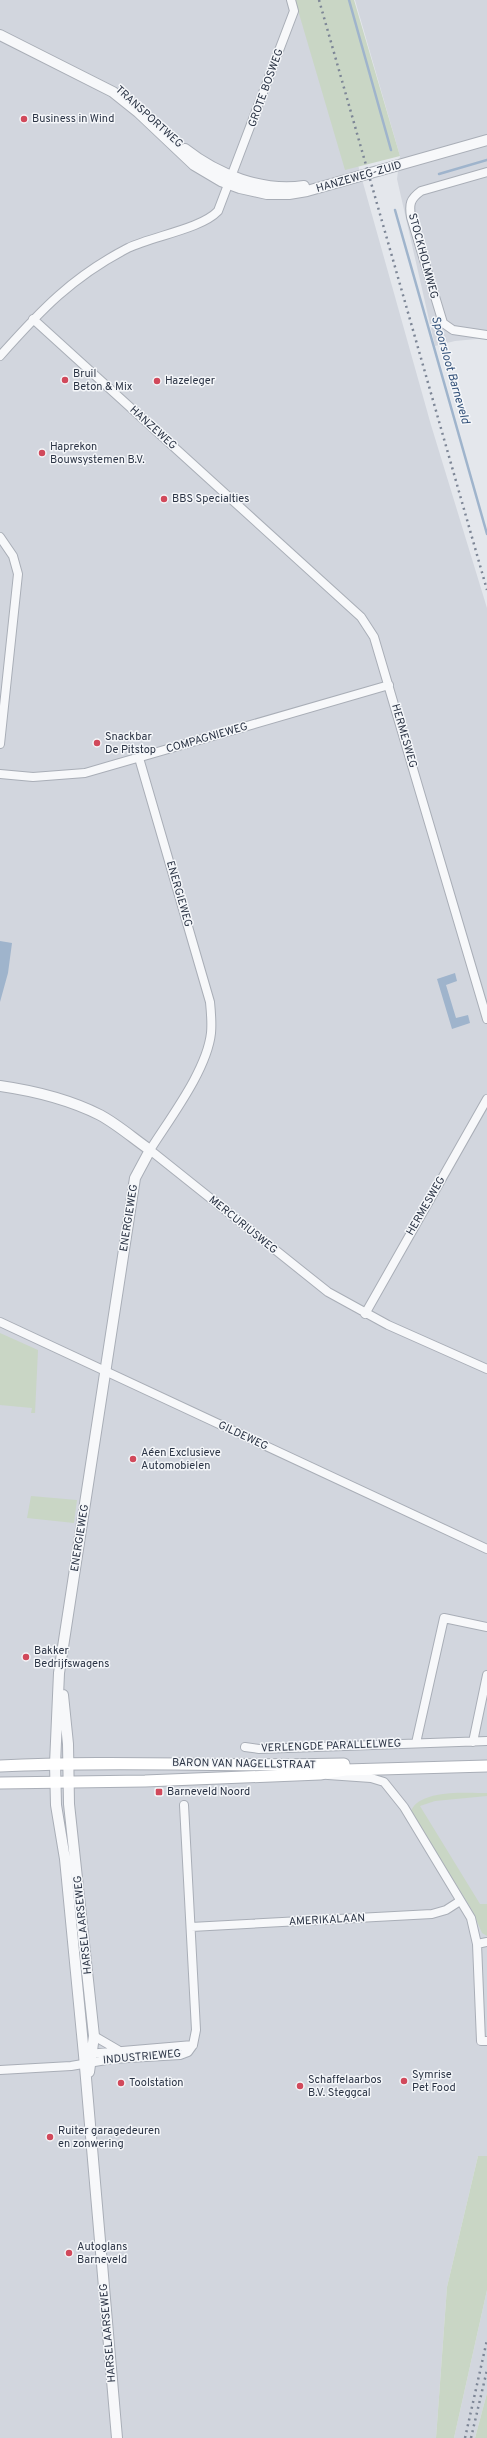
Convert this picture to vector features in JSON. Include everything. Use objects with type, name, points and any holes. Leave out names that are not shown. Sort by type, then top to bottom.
[{"type":"main road","name":"BARON VAN NAGELLSTRAAT","points":[[0,1766],[199,1762],[293,1765],[487,1760]]},
{"type":"main road","name":"BARON VAN NAGELLSTRAAT","points":[[0,1783],[145,1781],[320,1774],[345,1770],[487,1766]]},
{"type":"street","name":"GROTE BOSWEG","points":[[232,180],[294,11],[291,0]]},
{"type":"street","name":"TRANSPORTWEG","points":[[0,28],[114,86],[134,101],[192,155],[232,180]]},
{"type":"street","name":"TRANSPORTWEG","points":[[0,35],[113,92],[138,112],[194,165],[232,180]]},
{"type":"street","name":"HANZEWEG-ZUID","points":[[232,180],[270,187],[304,186],[487,135]]},
{"type":"street","name":"HANZEWEG-ZUID","points":[[232,180],[267,194],[296,193],[487,140]]},
{"type":"street","name":"STOCKHOLMWEG","points":[[487,172],[421,191],[412,197],[409,204],[413,224],[443,323],[457,331],[487,335]]},
{"type":"street","points":[[0,356],[58,294],[88,271],[148,240],[214,215],[232,180]]},
{"type":"street","name":"HANZEWEG","points":[[33,319],[238,504]]},
{"type":"street","name":"HERMESWEG","points":[[238,504],[361,617],[374,637],[487,1019]]},
{"type":"street","points":[[0,537],[13,556],[18,574],[0,744]]},
{"type":"street","name":"COMPAGNIEWEG","points":[[0,774],[33,778],[85,773],[389,685]]},
{"type":"street","name":"ENERGIEWEG","points":[[55,1764],[59,1673],[135,1178],[150,1150],[201,1066],[208,1049],[212,1019],[210,1002],[139,758]]},
{"type":"street","name":"MERCURIUSWEG","points":[[0,1086],[32,1091],[66,1100],[101,1116],[150,1150],[328,1292],[364,1314],[487,1369]]},
{"type":"street","name":"HERMESWEG","points":[[364,1314],[487,1099]]},
{"type":"street","name":"GILDEWEG","points":[[0,1322],[487,1549]]},
{"type":"street","name":"VERLENGDE PARALLELWEG","points":[[416,1744],[444,1618],[487,1627]]},
{"type":"street","name":"ENERGIEWEG","points":[[65,1631],[63,1698],[68,1764]]},
{"type":"street","points":[[473,1742],[487,1675]]},
{"type":"street","name":"VERLENGDE PARALLELWEG","points":[[245,1747],[259,1749],[487,1741]]},
{"type":"street","name":"HARSELAARSEWEG","points":[[55,1764],[56,1805],[65,1859],[88,2058]]},
{"type":"street","name":"HARSELAARSEWEG","points":[[68,1764],[68,1781],[94,2036],[88,2058],[86,2084],[117,2438]]},
{"type":"street","name":"BARON VAN NAGELLSTRAAT","points":[[320,1774],[371,1778],[384,1782],[404,1806],[460,1901]]},
{"type":"street","points":[[184,1806],[196,2030],[193,2045]]},
{"type":"street","points":[[460,1901],[473,1922],[477,1944],[481,2041],[487,2040]]},
{"type":"street","name":"AMERIKALAAN","points":[[191,1927],[432,1914],[446,1910],[460,1901]]},
{"type":"street","points":[[477,1944],[487,1942]]},
{"type":"street","name":"INDUSTRIEWEG","points":[[94,2036],[118,2050]]},
{"type":"street","name":"INDUSTRIEWEG","points":[[88,2058],[180,2055],[188,2052],[193,2045]]},
{"type":"street","name":"INDUSTRIEWEG","points":[[88,2058],[118,2050],[193,2045]]},
{"type":"street","points":[[0,2070],[36,2069],[88,2058]]},
{"type":"shaded area","points":[[0,0],[298,0],[358,165],[431,425],[487,608],[487,2156],[478,2156],[447,2287],[436,2438],[0,2438]]},
{"type":"shaded area","points":[[355,0],[487,0],[487,338],[455,341],[435,346],[397,179],[400,156]]},
{"type":"shaded area","points":[[487,2290],[487,2393],[475,2438],[454,2438]]},
{"type":"green space","points":[[295,0],[354,0],[400,156],[345,170]]},
{"type":"green space","points":[[0,1333],[38,1350],[35,1413],[31,1413],[32,1408],[0,1405]]},
{"type":"green space","points":[[31,1496],[77,1500],[74,1523],[27,1518]]},
{"type":"green space","points":[[457,1793],[487,1793],[487,1796],[435,1801],[420,1806],[480,1904],[487,1904],[487,1936],[482,1933],[472,1910],[411,1811],[416,1804],[424,1799],[434,1796]]},
{"type":"green space","points":[[478,2156],[487,2156],[487,2290],[454,2438],[436,2438],[447,2287]]},
{"type":"green space","points":[[487,2393],[487,2438],[475,2438]]},
{"type":"water","points":[[0,941],[12,943],[8,973],[0,1002]]},
{"type":"water","points":[[455,973],[457,981],[446,985],[456,1018],[468,1015],[470,1023],[452,1029],[437,979]]},
{"type":"waterway","name":"Spoorsloot Barneveld","points":[[349,0],[391,150]]},
{"type":"waterway","points":[[439,174],[487,160]]},
{"type":"waterway","name":"Spoorsloot Barneveld","points":[[395,210],[487,534]]},
{"type":"railway","points":[[319,0],[487,590]]},
{"type":"railway","points":[[465,2438],[487,2340]]},
{"type":"railway","points":[[471,2438],[487,2370]]},
{"type":"place","name":"Business in Wind","points":[[24,119]]},
{"type":"place","name":"Bruil Beton & Mix","points":[[65,380]]},
{"type":"place","name":"Hazeleger","points":[[157,381]]},
{"type":"place","name":"Haprekon Bouwsystemen B.V.","points":[[42,453]]},
{"type":"place","name":"BBS Specialties","points":[[164,499]]},
{"type":"place","name":"Snackbar De Pitstop","points":[[97,743]]},
{"type":"place","name":"Aéen Exclusieve Automobielen","points":[[133,1459]]},
{"type":"place","name":"Bakker Bedrijfswagens","points":[[26,1657]]},
{"type":"place","name":"Barneveld Noord","points":[[159,1792]]},
{"type":"place","name":"Symrise Pet Food","points":[[404,2081]]},
{"type":"place","name":"Toolstation","points":[[121,2083]]},
{"type":"place","name":"Schaffelaarbos B.V. Steggcal","points":[[300,2086]]},
{"type":"place","name":"Ruiter garagedeuren en zonwering","points":[[50,2137]]},
{"type":"place","name":"Autoglans Barneveld","points":[[69,2253]]}]
